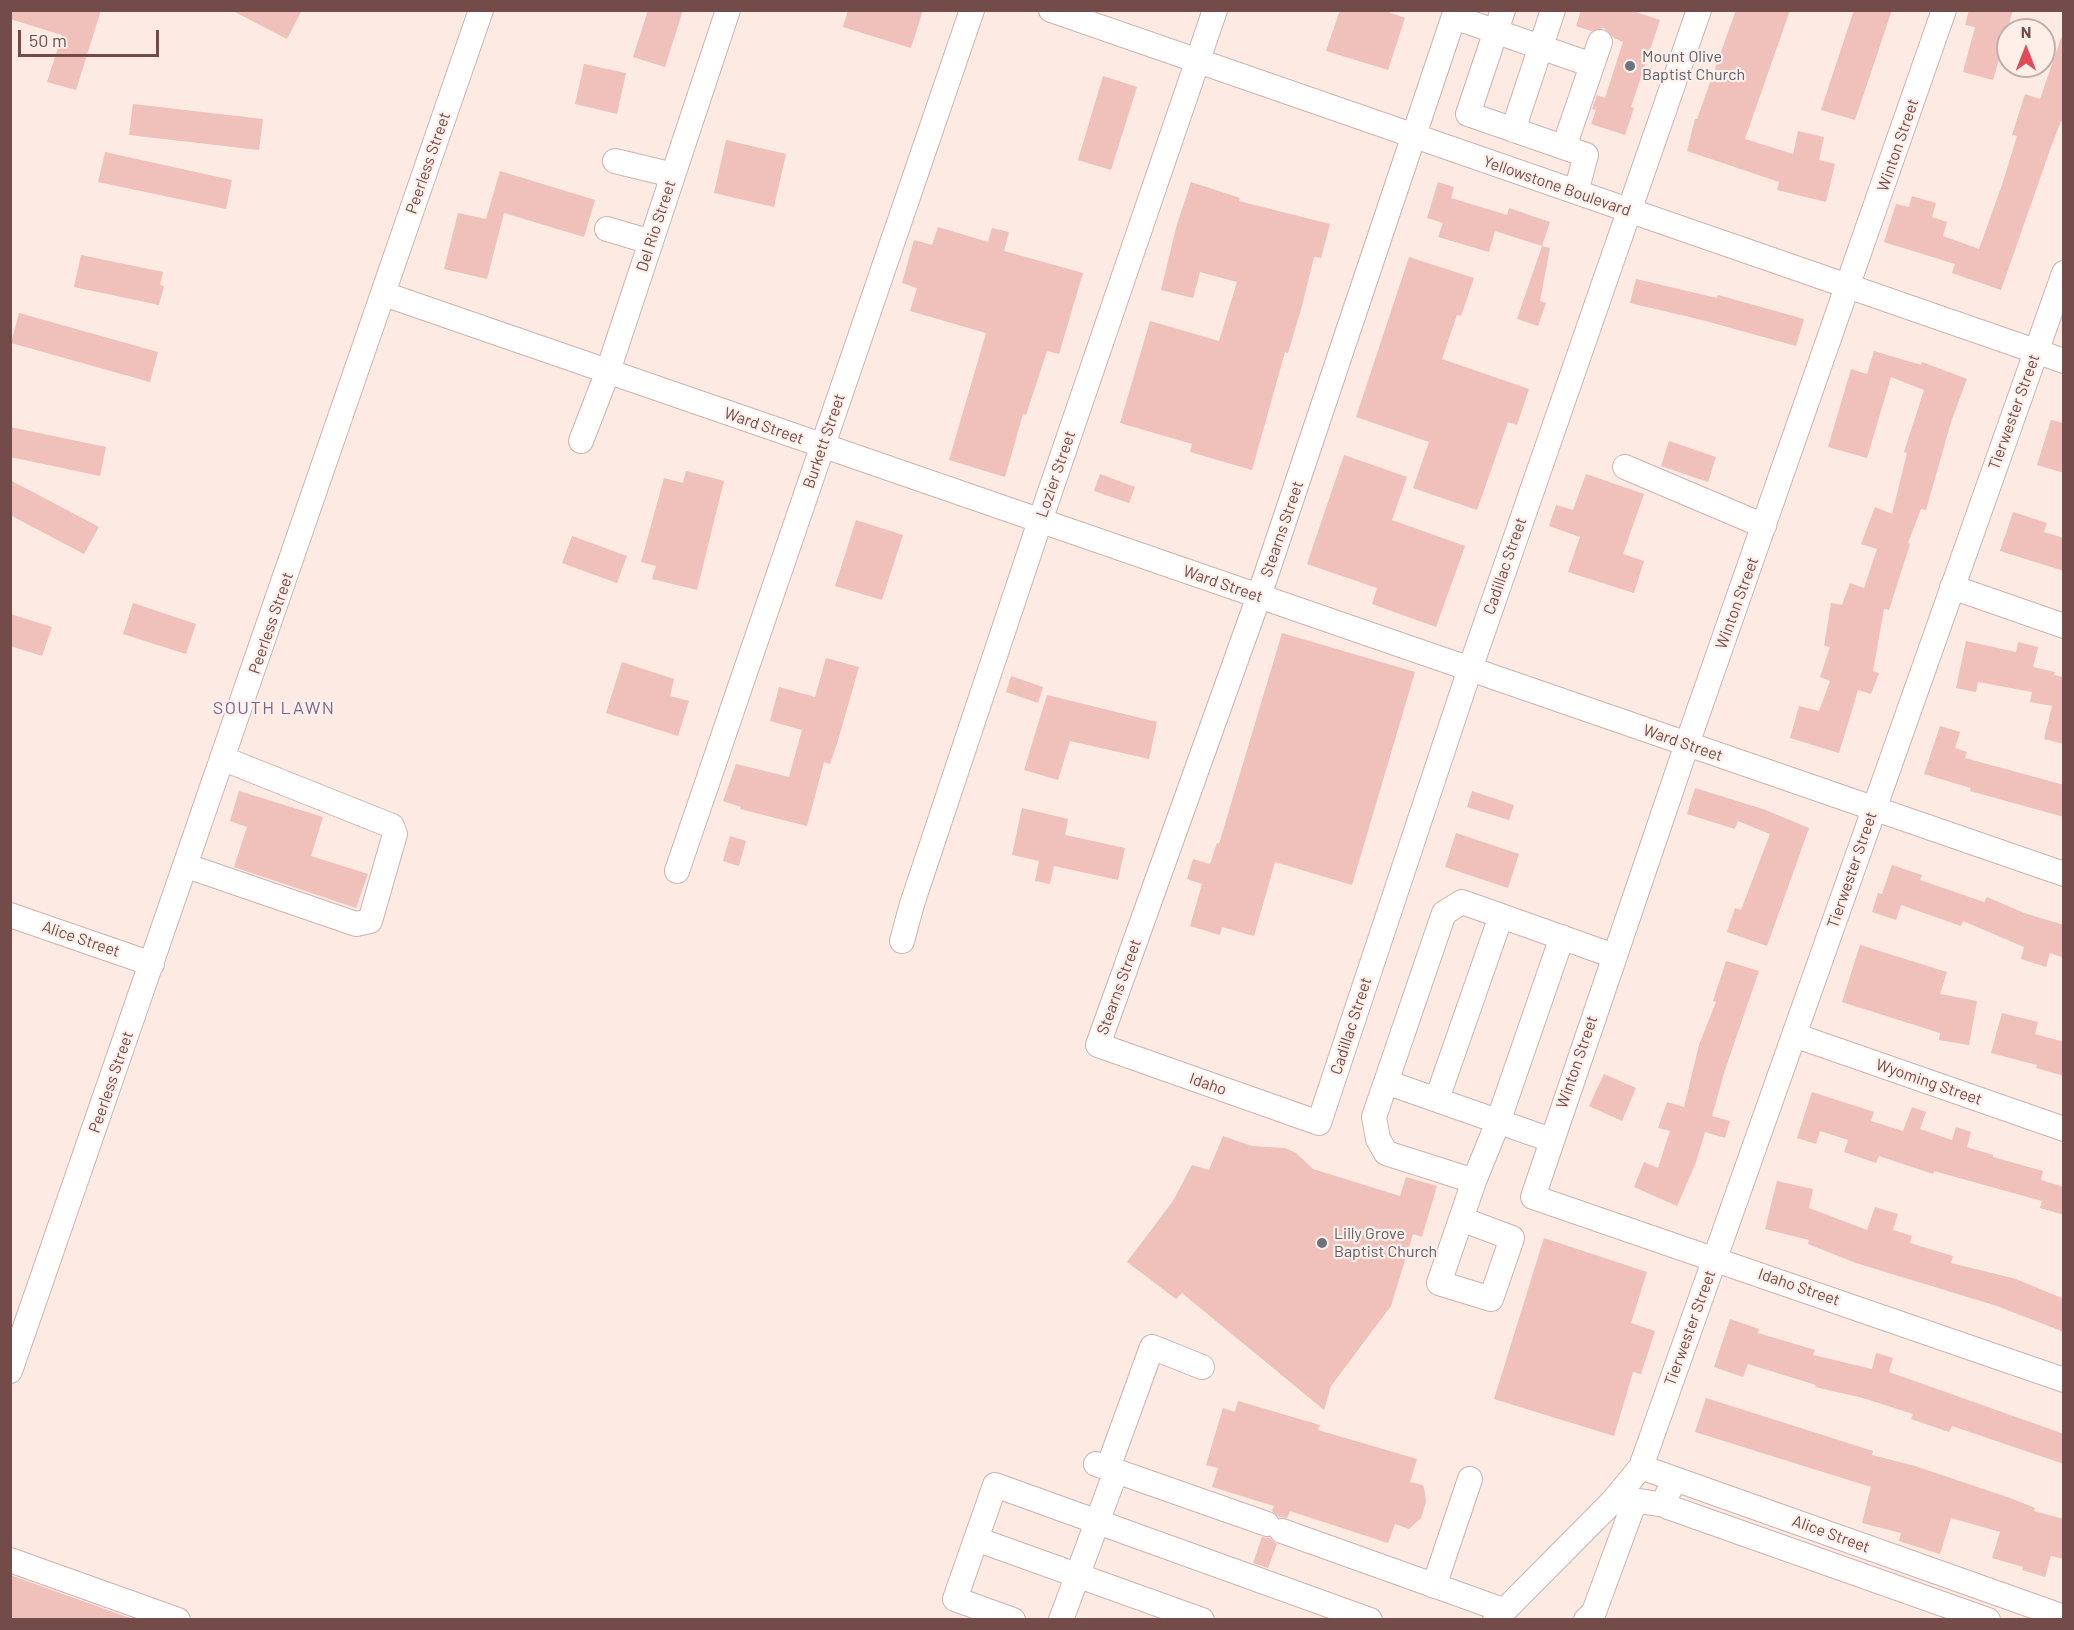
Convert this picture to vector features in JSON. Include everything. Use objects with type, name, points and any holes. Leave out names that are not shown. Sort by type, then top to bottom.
[{"type":"street","name":"Peerless Street","points":[[10,1371],[224,759],[481,10]]},
{"type":"street","name":"Del Rio Street","points":[[580,441],[608,371],[728,10]]},
{"type":"street","name":"Burkett Street","points":[[677,871],[972,10]]},
{"type":"street","name":"Yellowstone Boulevard","points":[[1051,10],[2064,361]]},
{"type":"street","name":"Lozier Street","points":[[902,941],[912,904],[1040,521],[1215,10]]},
{"type":"street","points":[[1513,129],[1553,10]]},
{"type":"street","name":"Cadillac Street","points":[[1318,1123],[1470,669],[1699,10]]},
{"type":"street","name":"Winton Street","points":[[1533,1197],[1687,744],[1849,287],[1944,10]]},
{"type":"street","points":[[1455,14],[1500,21],[1541,46],[1592,65]]},
{"type":"street","name":"Stearns Street","points":[[1098,1045],[1259,596],[1455,14]]},
{"type":"street","points":[[1500,21],[1468,114],[1586,155],[1576,192]]},
{"type":"street","points":[[1564,147],[1600,42]]},
{"type":"street","points":[[615,161],[673,175]]},
{"type":"street","points":[[607,229],[651,242]]},
{"type":"street","name":"Tierwester Street","points":[[1641,1467],[2064,273]]},
{"type":"street","name":"Ward Street","points":[[384,294],[2064,874]]},
{"type":"street","points":[[1625,467],[1764,526]]},
{"type":"street","points":[[1952,587],[2064,626]]},
{"type":"street","points":[[186,866],[356,924],[370,921],[395,834],[392,826],[224,759]]},
{"type":"street","points":[[1474,1181],[1386,1152],[1378,1139],[1374,1116],[1444,913],[1462,902],[1614,956]]},
{"type":"street","name":"Alice Street","points":[[10,915],[152,964]]},
{"type":"street","points":[[1437,1099],[1501,916]]},
{"type":"street","points":[[1461,1220],[1498,1122],[1562,937]]},
{"type":"street","name":"Wyoming Street","points":[[1794,1035],[2064,1129]]},
{"type":"street","name":"Idaho","points":[[1098,1045],[1318,1123]]},
{"type":"street","points":[[1386,1082],[1551,1140]]},
{"type":"street","name":"Idaho Street","points":[[1533,1197],[2064,1380]]},
{"type":"street","points":[[1061,1620],[1097,1521],[1107,1468],[1152,1347],[1202,1366]]},
{"type":"street","points":[[1107,1468],[1434,1586],[1499,1615],[1613,1501],[1641,1467]]},
{"type":"street","name":"Alice Street","points":[[1641,1467],[2064,1617]]},
{"type":"street","points":[[1434,1586],[1470,1479]]},
{"type":"street","points":[[1665,1505],[1674,1479]]},
{"type":"street","points":[[1013,1620],[955,1599],[995,1485],[1370,1620]]},
{"type":"street","points":[[1586,1620],[1594,1612],[1633,1506],[1639,1501],[1665,1505],[1988,1620]]},
{"type":"street","points":[[1780,1547],[1791,1520]]},
{"type":"street","points":[[976,1539],[1202,1620]]},
{"type":"street","points":[[10,1560],[177,1620]]},
{"type":"street","points":[[2000,1620],[2007,1616],[2016,1600]]},
{"type":"building","points":[[10,10],[101,10],[76,90],[47,82],[62,35],[10,19]]},
{"type":"building","points":[[231,10],[302,10],[287,39]]},
{"type":"building","points":[[648,10],[683,10],[665,67],[633,57]]},
{"type":"building","points":[[848,10],[923,10],[911,48],[843,27]]},
{"type":"building","points":[[1340,10],[1383,10],[1405,18],[1388,70],[1326,51]]},
{"type":"building","name":"Mount Olive Baptist Church","points":[[1581,10],[1630,10],[1660,20],[1631,107],[1634,108],[1625,135],[1591,124],[1596,110],[1592,109],[1597,95],[1605,98],[1623,42],[1614,38],[1604,28],[1591,31],[1576,26]]},
{"type":"building","points":[[1736,10],[1790,10],[1745,139],[1793,154],[1798,131],[1824,137],[1819,160],[1835,164],[1826,202],[1777,190],[1779,182],[1687,151],[1695,119],[1697,119]]},
{"type":"building","points":[[1854,10],[1892,10],[1855,120],[1821,110]]},
{"type":"building","points":[[1969,10],[2013,10],[2011,18],[1996,18],[1996,70],[1993,80],[1963,72],[1975,27],[1965,25]]},
{"type":"building","points":[[2061,38],[2064,38],[2064,122],[2061,121],[2051,147],[2001,290],[1952,273],[1955,264],[1884,242],[1896,204],[1909,207],[1912,196],[1936,203],[1932,217],[1947,222],[1943,236],[1979,249],[2017,136],[2012,135],[2025,94],[2040,99],[2047,78],[2056,78],[2056,53]]},
{"type":"building","points":[[584,64],[626,73],[617,114],[575,104]]},
{"type":"building","points":[[1103,76],[1137,87],[1111,170],[1078,160]]},
{"type":"building","points":[[133,104],[263,119],[259,150],[129,135]]},
{"type":"building","points":[[726,140],[786,154],[774,207],[714,193]]},
{"type":"building","points":[[105,152],[232,180],[226,209],[98,182]]},
{"type":"building","points":[[500,171],[595,200],[584,237],[504,213],[487,279],[444,269],[458,213],[486,219]]},
{"type":"building","points":[[1191,182],[1240,198],[1239,201],[1330,224],[1321,258],[1314,257],[1302,306],[1288,353],[1285,352],[1252,470],[1190,452],[1192,444],[1120,423],[1150,321],[1219,341],[1237,282],[1200,272],[1193,298],[1161,290],[1177,224]]},
{"type":"building","points":[[1438,182],[1454,187],[1451,198],[1507,215],[1509,208],[1550,222],[1542,246],[1495,231],[1489,252],[1438,237],[1443,223],[1427,218]]},
{"type":"building","points":[[938,227],[988,242],[992,228],[1009,232],[1004,251],[1083,273],[1059,354],[1047,351],[1026,415],[1023,414],[1005,477],[949,460],[986,333],[910,311],[917,288],[902,283],[914,240],[932,245]]},
{"type":"building","points":[[1542,246],[1550,248],[1540,301],[1546,303],[1538,326],[1517,319]]},
{"type":"building","points":[[81,255],[163,272],[160,285],[164,286],[159,305],[74,287]]},
{"type":"building","points":[[1409,257],[1474,278],[1461,316],[1457,315],[1442,359],[1529,389],[1517,425],[1508,422],[1477,510],[1413,488],[1429,442],[1356,417]]},
{"type":"building","points":[[1636,279],[1717,298],[1718,295],[1804,319],[1796,346],[1630,303]]},
{"type":"building","points":[[19,313],[158,352],[150,382],[11,343]]},
{"type":"building","points":[[1874,351],[1921,365],[1922,362],[1967,379],[1951,422],[1926,510],[1921,509],[1908,543],[1910,544],[1889,610],[1884,609],[1873,671],[1879,673],[1871,694],[1858,690],[1839,753],[1790,738],[1799,706],[1819,711],[1830,681],[1820,677],[1830,647],[1824,646],[1831,603],[1842,605],[1850,583],[1864,588],[1877,549],[1861,544],[1875,507],[1892,514],[1907,453],[1904,452],[1924,390],[1891,377],[1867,458],[1828,447],[1851,369],[1867,374]]},
{"type":"building","points":[[2051,420],[2064,423],[2064,473],[2037,465]]},
{"type":"building","points":[[10,427],[106,447],[100,476],[10,457]]},
{"type":"building","points":[[1669,441],[1716,457],[1708,482],[1661,466]]},
{"type":"building","points":[[1344,455],[1407,477],[1392,520],[1465,546],[1436,627],[1372,604],[1377,588],[1307,564]]},
{"type":"building","points":[[686,471],[724,481],[697,590],[652,579],[656,566],[641,562],[664,478],[683,483]]},
{"type":"building","points":[[1100,474],[1135,487],[1129,503],[1094,491]]},
{"type":"building","points":[[1586,474],[1644,494],[1623,554],[1644,561],[1634,593],[1568,572],[1580,537],[1549,526],[1556,505],[1573,510]]},
{"type":"building","points":[[10,480],[99,527],[84,554],[10,515]]},
{"type":"building","points":[[2013,512],[2047,523],[2044,532],[2064,538],[2064,571],[2000,551]]},
{"type":"building","points":[[856,520],[903,535],[882,600],[835,586]]},
{"type":"building","points":[[572,536],[627,556],[617,583],[562,563]]},
{"type":"building","points":[[133,603],[196,624],[186,654],[123,634]]},
{"type":"building","points":[[10,614],[52,627],[42,656],[10,646]]},
{"type":"building","points":[[1282,633],[1415,672],[1352,885],[1275,862],[1254,936],[1222,927],[1220,935],[1190,926],[1202,884],[1187,879],[1193,859],[1210,864],[1217,843],[1219,844]]},
{"type":"building","points":[[1966,641],[2016,652],[2018,642],[2038,647],[2033,667],[2055,672],[2054,675],[2064,677],[2064,744],[2044,739],[2052,706],[2030,702],[2032,692],[1978,682],[1976,692],[1956,688]]},
{"type":"building","points":[[826,658],[859,667],[830,764],[824,762],[807,826],[740,809],[741,807],[723,801],[736,764],[789,777],[802,730],[770,721],[779,687],[815,697]]},
{"type":"building","points":[[622,662],[674,679],[670,696],[689,701],[678,736],[606,713]]},
{"type":"building","points":[[1011,676],[1043,687],[1038,703],[1006,692]]},
{"type":"building","points":[[1047,695],[1157,722],[1149,759],[1070,741],[1058,780],[1024,770]]},
{"type":"building","points":[[1940,726],[1960,732],[1955,748],[1967,752],[1965,758],[2064,785],[2064,817],[1970,791],[1971,788],[1924,774]]},
{"type":"building","points":[[1695,788],[1763,809],[1809,828],[1767,946],[1727,932],[1735,908],[1741,910],[1770,834],[1738,821],[1735,829],[1687,814]]},
{"type":"building","points":[[239,791],[323,817],[311,856],[368,874],[356,908],[234,867],[247,827],[230,821]]},
{"type":"building","points":[[1472,791],[1514,805],[1509,820],[1467,807]]},
{"type":"building","points":[[1022,808],[1068,819],[1065,835],[1125,848],[1118,880],[1054,866],[1050,884],[1035,881],[1039,861],[1012,855]]},
{"type":"building","points":[[1456,833],[1519,854],[1508,888],[1445,867]]},
{"type":"building","points":[[730,836],[746,841],[739,866],[723,861]]},
{"type":"building","points":[[1892,865],[1922,875],[1920,880],[1984,902],[1987,897],[2024,913],[2064,925],[2064,958],[2050,953],[2046,967],[2021,959],[2024,947],[1963,921],[1961,926],[1901,905],[1896,920],[1872,912],[1878,893],[1882,894]]},
{"type":"building","points":[[1860,945],[1947,972],[1940,994],[1977,1001],[1969,1045],[1939,1040],[1940,1033],[1842,1002]]},
{"type":"building","points":[[1726,961],[1759,971],[1725,1070],[1712,1116],[1730,1121],[1725,1138],[1705,1132],[1695,1165],[1677,1206],[1634,1187],[1644,1162],[1658,1168],[1670,1131],[1658,1128],[1667,1102],[1684,1107],[1699,1045],[1716,1002],[1713,1001]]},
{"type":"building","points":[[2002,1013],[2038,1022],[2035,1034],[2064,1042],[2064,1076],[2036,1068],[2037,1065],[1991,1053]]},
{"type":"building","points":[[1604,1074],[1636,1088],[1622,1121],[1589,1106]]},
{"type":"building","points":[[1812,1092],[1874,1112],[1871,1121],[1903,1131],[1912,1107],[1926,1112],[1920,1129],[1952,1140],[1956,1127],[1971,1132],[1967,1147],[2043,1171],[2041,1180],[2064,1187],[2064,1215],[2040,1208],[2042,1201],[1934,1171],[1933,1174],[1879,1156],[1876,1163],[1844,1152],[1848,1140],[1820,1131],[1816,1144],[1797,1138]]},
{"type":"building","points":[[1223,1136],[1252,1146],[1285,1148],[1296,1153],[1313,1169],[1400,1196],[1406,1177],[1437,1186],[1422,1237],[1413,1234],[1391,1306],[1331,1386],[1324,1410],[1182,1293],[1176,1299],[1127,1262],[1173,1201],[1192,1165],[1209,1170]]},
{"type":"building","points":[[1777,1181],[1813,1189],[1809,1208],[1867,1230],[1875,1207],[1898,1214],[1893,1230],[1912,1236],[1910,1243],[1953,1256],[1951,1263],[2016,1279],[2064,1299],[2064,1332],[1997,1306],[1856,1263],[1808,1244],[1809,1240],[1765,1229]]},
{"type":"building","points":[[1544,1238],[1647,1272],[1631,1323],[1655,1331],[1641,1374],[1633,1372],[1614,1436],[1494,1399]]},
{"type":"building","points":[[1730,1319],[1759,1329],[1758,1333],[1815,1350],[1813,1355],[1872,1369],[1876,1353],[1893,1358],[1889,1372],[2064,1434],[2064,1464],[1952,1426],[1949,1432],[1911,1419],[1913,1414],[1863,1398],[1815,1387],[1816,1385],[1748,1364],[1743,1377],[1714,1367]]},
{"type":"building","points":[[1706,1398],[1873,1451],[1872,1455],[1915,1466],[2010,1498],[2035,1508],[2034,1511],[2064,1519],[2064,1559],[2051,1556],[2045,1577],[2022,1570],[2023,1567],[1992,1558],[2000,1532],[1951,1518],[1940,1554],[1899,1541],[1901,1533],[1862,1523],[1871,1487],[1695,1432]]},
{"type":"building","points":[[1238,1401],[1320,1425],[1318,1430],[1417,1459],[1410,1482],[1423,1485],[1426,1502],[1421,1518],[1409,1529],[1395,1524],[1388,1543],[1290,1511],[1287,1518],[1279,1517],[1272,1511],[1274,1506],[1212,1487],[1218,1468],[1206,1465],[1223,1408],[1235,1412]]},
{"type":"building","points":[[1262,1537],[1270,1538],[1277,1544],[1268,1568],[1253,1563]]},
{"type":"building","points":[[10,1575],[130,1618],[130,1620],[10,1620]]},
{"type":"place","name":"Mount Olive Baptist Church","points":[[1630,66]]},
{"type":"place","name":"Lilly Grove Baptist Church","points":[[1322,1243]]},
{"type":"district","name":"SOUTH LAWN","points":[[274,708]]}]
